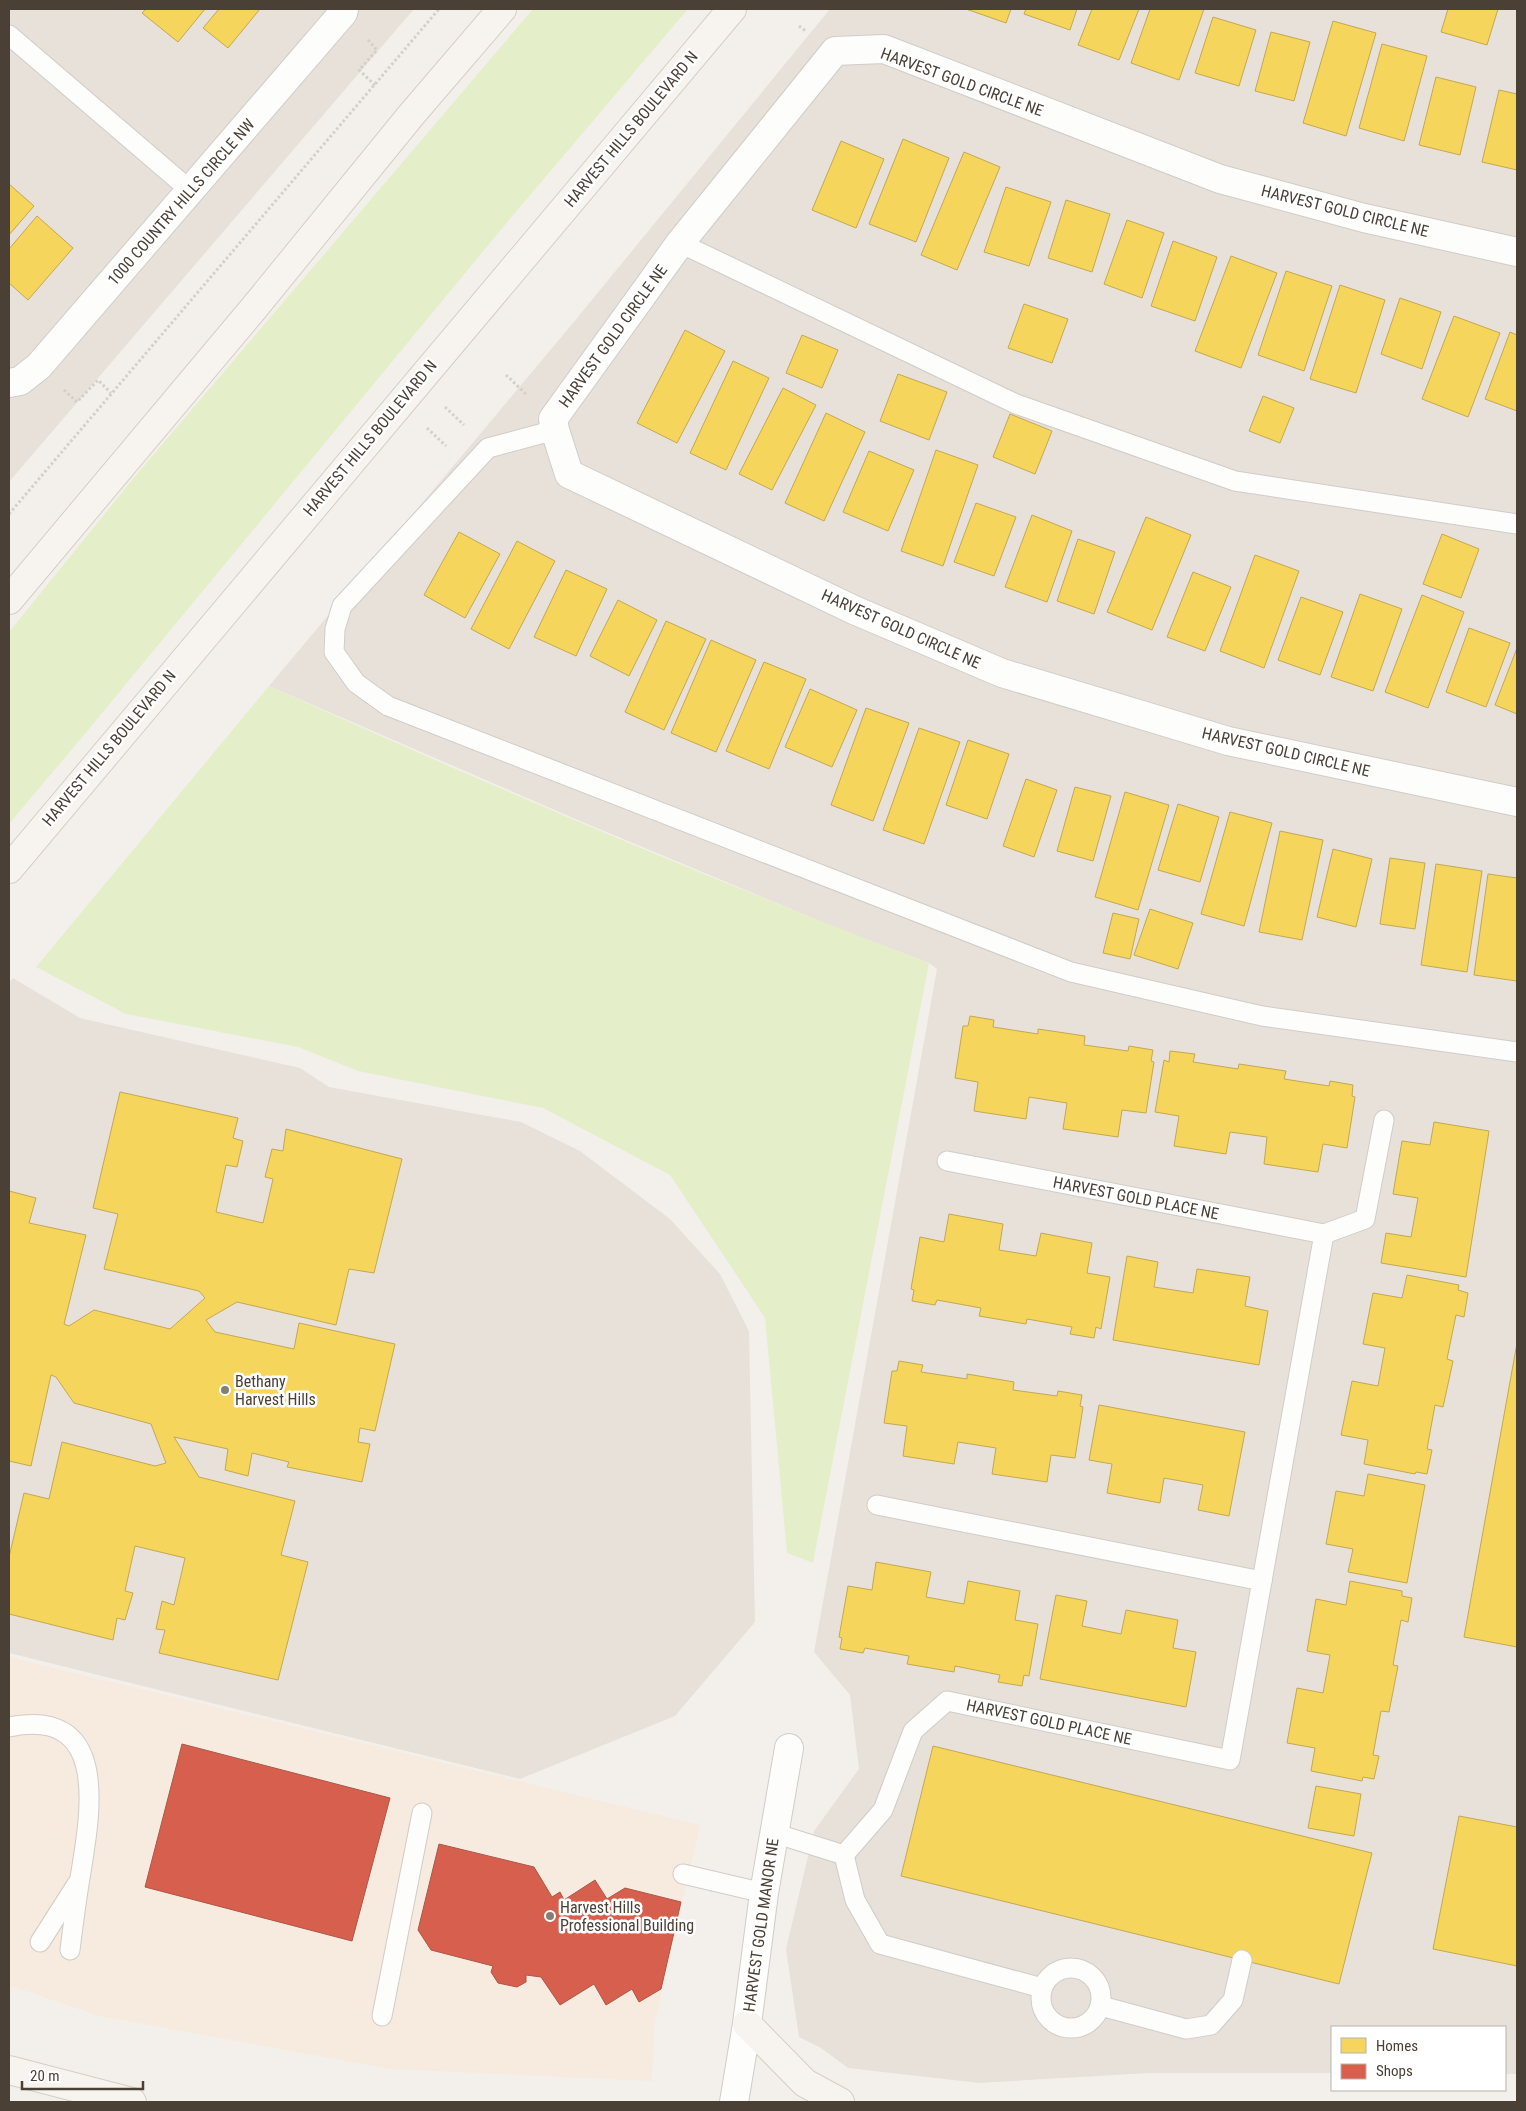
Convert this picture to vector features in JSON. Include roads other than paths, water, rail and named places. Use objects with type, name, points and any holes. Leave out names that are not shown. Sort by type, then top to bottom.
[{"type":"main road","points":[[9,600],[502,9]]},
{"type":"main road","name":"HARVEST HILLS BOULEVARD N","points":[[9,869],[732,9]]},
{"type":"main road","points":[[747,2024],[805,2083],[840,2102]]},
{"type":"main road","points":[[9,2070],[132,2102]]},
{"type":"street","name":"1000 COUNTRY HILLS CIRCLE NW","points":[[9,383],[20,382],[39,366],[343,11]]},
{"type":"street","name":"HARVEST GOLD CIRCLE NE","points":[[1517,252],[1364,218],[1220,179],[884,49],[835,51],[680,244],[553,419],[569,474],[854,610],[1002,673],[1228,742],[1517,802]]},
{"type":"street","name":"HARVEST GOLD MANOR NE","points":[[734,2102],[747,2024],[764,1893],[789,1748]]},
{"type":"lane","points":[[9,35],[190,191]]},
{"type":"lane","points":[[680,244],[1016,404],[1235,481],[1517,524]]},
{"type":"lane","points":[[555,430],[488,448],[342,606],[335,629],[334,652],[356,683],[388,706],[1071,972],[1262,1016],[1517,1052]]},
{"type":"lane","points":[[1324,1234],[1365,1218],[1384,1120]]},
{"type":"lane","name":"HARVEST GOLD PLACE NE","points":[[844,1854],[883,1810],[913,1731],[947,1701],[1230,1760],[1324,1234],[947,1161]]},
{"type":"lane","points":[[877,1505],[1262,1581]]},
{"type":"lane","points":[[9,1727],[30,1725],[53,1727],[67,1734],[82,1752],[88,1773],[90,1801],[87,1841],[70,1950]]},
{"type":"lane","points":[[382,2016],[422,1813]]},
{"type":"lane","points":[[774,1833],[844,1854],[854,1900],[880,1944],[1042,1988]]},
{"type":"lane","points":[[683,1874],[764,1893]]},
{"type":"lane","points":[[40,1942],[80,1878]]},
{"type":"lane","points":[[1101,2006],[1186,2029],[1211,2025],[1232,2000],[1242,1960]]},
{"type":"lane","points":[[1074,1967],[1084,1970],[1093,1976],[1099,1984],[1102,1994],[1101,2006],[1091,2021],[1083,2026],[1074,2028],[1064,2027],[1055,2024],[1042,2008],[1040,1998],[1042,1988],[1047,1979],[1055,1972],[1064,1968],[1074,1967]]},
{"type":"place","name":"Bethany Harvest Hills","points":[[225,1390]]},
{"type":"place","name":"Harvest Hills Professional Building","points":[[550,1916]]}]
